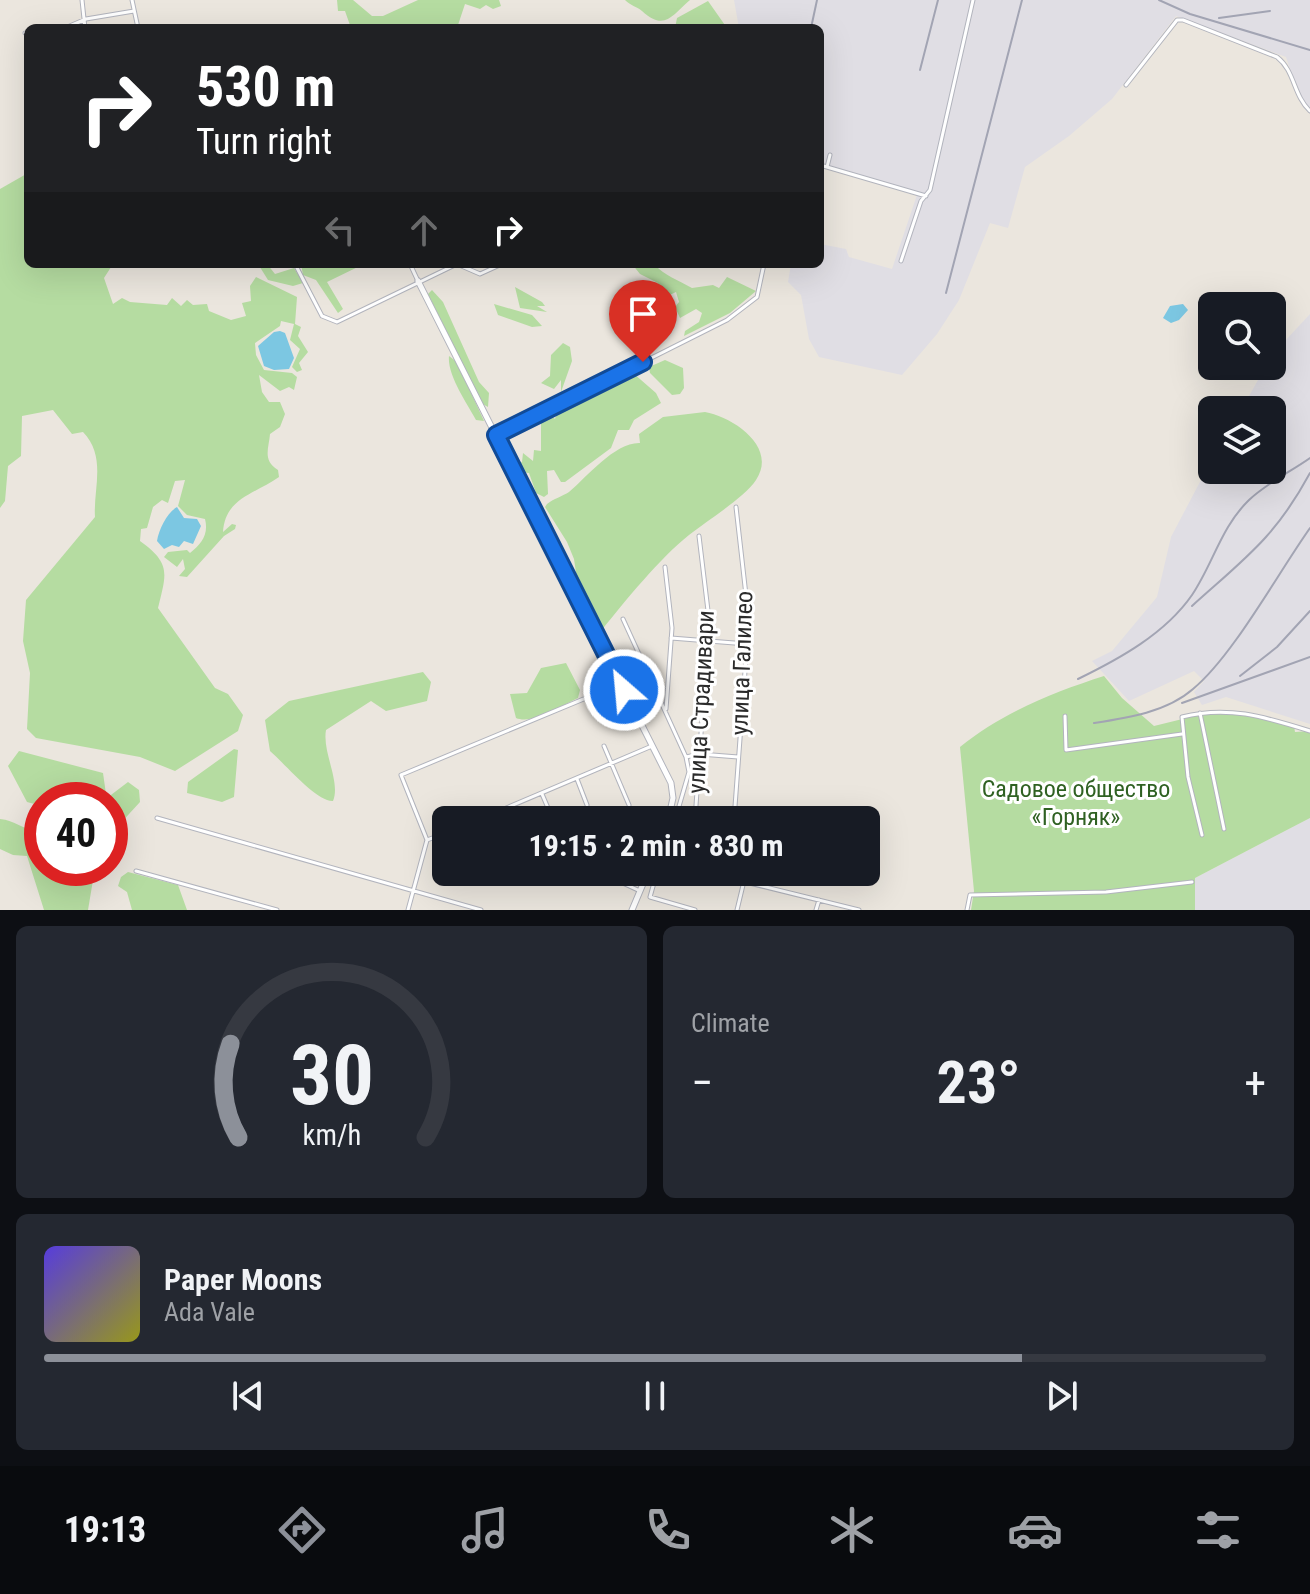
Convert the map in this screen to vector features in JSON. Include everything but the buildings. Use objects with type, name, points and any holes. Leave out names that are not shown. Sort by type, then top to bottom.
[{"type":"street","points":[[82,0],[85,24]]},
{"type":"street","points":[[132,0],[137,24]]},
{"type":"street","points":[[901,261],[926,196],[973,0]]},
{"type":"street","points":[[74,24],[86,19],[134,11]]},
{"type":"street","points":[[1126,85],[1177,20],[1183,20],[1277,57],[1287,65],[1299,101],[1310,111]]},
{"type":"street","points":[[827,167],[830,155]]},
{"type":"street","points":[[824,166],[926,196]]},
{"type":"street","points":[[297,268],[328,322],[337,322],[448,268]]},
{"type":"street","points":[[412,268],[673,788],[670,806]]},
{"type":"street","points":[[466,268],[480,274],[493,268]]},
{"type":"street","points":[[496,435],[738,313],[757,297],[763,268]]},
{"type":"street","name":"улица Галилео","points":[[735,806],[747,644],[747,604],[736,507]]},
{"type":"street","name":"улица Страдивари","points":[[696,806],[709,640],[699,536]]},
{"type":"street","points":[[665,567],[671,638],[666,712]]},
{"type":"street","points":[[623,619],[686,757],[689,772],[680,806]]},
{"type":"street","points":[[671,638],[747,644]]},
{"type":"street","points":[[408,910],[427,840],[401,775],[586,698],[624,690]]},
{"type":"street","points":[[1202,835],[1182,734],[1182,717],[1233,710],[1310,731]]},
{"type":"street","points":[[1200,713],[1224,829]]},
{"type":"street","points":[[1065,716],[1066,750],[1182,734]]},
{"type":"street","points":[[604,746],[629,805]]},
{"type":"street","points":[[511,806],[652,746]]},
{"type":"street","points":[[686,757],[700,754],[739,757]]},
{"type":"street","points":[[576,778],[587,805]]},
{"type":"street","points":[[673,788],[686,789]]},
{"type":"street","points":[[541,793],[547,806]]},
{"type":"street","points":[[157,818],[481,910]]},
{"type":"street","points":[[427,840],[432,838]]},
{"type":"street","points":[[136,871],[277,910]]},
{"type":"street","points":[[967,910],[970,895],[1106,892],[1192,882]]},
{"type":"street","points":[[629,886],[640,891]]},
{"type":"street","points":[[632,910],[642,886]]},
{"type":"street","points":[[652,886],[649,894],[656,900],[695,910]]},
{"type":"street","points":[[737,910],[743,886]]},
{"type":"street","points":[[764,886],[859,910]]},
{"type":"street","points":[[816,910],[819,900]]},
{"type":"shaded area","points":[[734,0],[1310,0],[1310,109],[1300,99],[1286,57],[1176,16],[1112,99],[1069,136],[1025,167],[1008,228],[990,223],[959,300],[937,334],[902,375],[819,357],[809,339],[801,295],[788,282],[790,268],[824,268],[824,245],[846,249],[849,257],[892,269],[918,192],[824,164],[824,24],[738,24]]},
{"type":"shaded area","points":[[1310,314],[1310,724],[1226,697],[1202,705],[1194,692],[1204,681],[1194,671],[1129,701],[1092,661],[1112,651],[1157,597],[1171,537],[1199,484],[1286,484],[1286,396],[1249,396],[1258,380],[1286,380],[1286,340]]},
{"type":"shaded area","points":[[1310,818],[1310,910],[1195,910],[1195,878]]},
{"type":"green space","points":[[337,0],[353,0],[372,16],[383,16],[418,0],[499,0],[501,6],[493,9],[486,5],[480,9],[465,4],[458,24],[350,24],[345,11],[338,11]]},
{"type":"green space","points":[[625,0],[690,0],[663,21],[650,17]]},
{"type":"green space","points":[[708,1],[724,24],[676,24],[677,18]]},
{"type":"green space","points":[[24,175],[24,268],[110,268],[104,278],[113,304],[122,298],[130,302],[167,305],[172,298],[181,306],[187,300],[193,305],[207,304],[209,311],[231,320],[246,316],[242,303],[251,301],[250,286],[256,277],[297,297],[295,324],[301,327],[298,336],[308,352],[299,363],[302,370],[297,372],[292,367],[300,349],[290,340],[294,324],[281,321],[280,326],[255,343],[256,355],[264,370],[292,373],[297,377],[294,390],[289,387],[280,391],[259,375],[262,392],[269,402],[280,402],[285,414],[280,427],[270,434],[268,449],[268,458],[278,470],[279,477],[235,504],[229,511],[223,532],[232,524],[236,525],[235,529],[224,536],[187,577],[179,576],[185,569],[183,559],[177,567],[164,557],[168,552],[187,550],[190,553],[201,543],[205,534],[205,519],[187,515],[178,506],[185,480],[175,481],[168,503],[162,500],[153,507],[147,528],[141,529],[140,541],[157,556],[164,570],[158,608],[215,688],[228,694],[243,715],[238,731],[175,771],[140,757],[36,738],[27,729],[30,673],[23,641],[26,600],[95,517],[97,462],[95,452],[83,432],[72,434],[53,410],[22,416],[21,456],[8,466],[5,501],[0,508],[0,189]]},
{"type":"green space","points":[[260,268],[270,268],[275,274],[294,268],[303,283],[293,286],[268,280]]},
{"type":"green space","points":[[302,268],[356,268],[327,282],[343,309],[338,313],[316,280],[303,275]]},
{"type":"green space","points":[[635,268],[659,268],[692,288],[713,285],[719,288],[727,277],[756,291],[730,313],[684,336],[685,331],[699,322],[702,313],[696,309],[680,318],[675,307],[679,302],[676,292],[657,301],[654,297],[658,283]]},
{"type":"green space","points":[[515,287],[542,302],[545,306],[537,306],[547,312],[520,308]]},
{"type":"green space","points":[[432,290],[443,302],[479,382],[489,393],[488,407],[481,403],[428,294]]},
{"type":"green space","points":[[494,304],[532,315],[542,326],[532,327],[498,315]]},
{"type":"green space","points":[[563,343],[570,347],[572,361],[561,392],[561,380],[554,389],[541,383],[550,376],[551,355]]},
{"type":"green space","points":[[449,356],[457,362],[484,421],[476,420],[458,389]]},
{"type":"green space","points":[[665,360],[683,368],[684,388],[680,394],[672,395],[650,373],[649,367]]},
{"type":"green space","points":[[633,373],[656,393],[661,403],[634,420],[629,430],[618,430],[611,448],[565,482],[561,482],[554,470],[547,471],[548,494],[544,497],[536,493],[529,473],[518,472],[514,465],[522,462],[523,453],[533,461],[534,450],[541,451],[541,419],[549,413],[555,419],[558,409]]},
{"type":"green space","points":[[705,412],[728,420],[757,445],[761,468],[756,480],[735,501],[666,556],[601,631],[597,630],[579,593],[574,559],[567,542],[545,507],[569,492],[611,454],[640,443],[639,434],[663,417]]},
{"type":"green space","points":[[566,663],[580,690],[578,698],[539,717],[516,718],[510,694],[527,693],[541,668]]},
{"type":"green space","points":[[423,672],[431,682],[427,701],[386,711],[371,701],[326,730],[325,739],[335,785],[333,801],[310,789],[270,751],[265,720],[289,701]]},
{"type":"green space","name":"Садовое общество «Горняк»","points":[[1104,676],[1122,698],[1154,726],[1219,710],[1294,726],[1295,732],[1310,731],[1310,818],[1195,878],[1195,910],[971,910],[974,891],[960,747],[993,724],[1029,705]]},
{"type":"green space","points":[[234,749],[238,750],[234,797],[222,802],[187,793],[188,782]]},
{"type":"green space","points":[[19,751],[103,773],[104,782],[24,782],[24,796],[8,766]]},
{"type":"green space","points":[[128,782],[139,790],[140,802],[128,815]]},
{"type":"green space","points":[[0,819],[24,826],[24,856],[0,849]]},
{"type":"green space","points":[[128,872],[178,885],[187,910],[132,910],[127,892],[118,886],[128,886]]},
{"type":"green space","points":[[36,886],[92,886],[88,910],[44,910]]},
{"type":"water","points":[[1183,304],[1188,310],[1179,320],[1171,323],[1163,318],[1170,306]]},
{"type":"water","points":[[274,332],[285,333],[294,358],[289,369],[274,370],[264,366],[258,346]]},
{"type":"water","points":[[177,507],[184,518],[197,519],[201,526],[193,544],[184,541],[179,547],[172,545],[164,549],[157,541],[158,536],[167,517]]},
{"type":"railway","points":[[812,24],[817,0]]},
{"type":"railway","points":[[920,70],[938,0]]},
{"type":"railway","points":[[946,293],[1022,0]]},
{"type":"railway","points":[[1159,0],[1190,14],[1310,50]]},
{"type":"railway","points":[[1219,18],[1270,11]]},
{"type":"railway","points":[[1078,679],[1125,654],[1169,622],[1192,595],[1239,511],[1263,488],[1310,458]]},
{"type":"railway","points":[[1192,606],[1271,531],[1310,473]]},
{"type":"railway","points":[[1094,723],[1159,709],[1193,689],[1224,656],[1310,528]]},
{"type":"railway","points":[[1240,676],[1277,647],[1310,611]]},
{"type":"railway","points":[[1182,703],[1310,657]]},
{"type":"route","points":[[624,690],[496,435],[643,362]]}]
